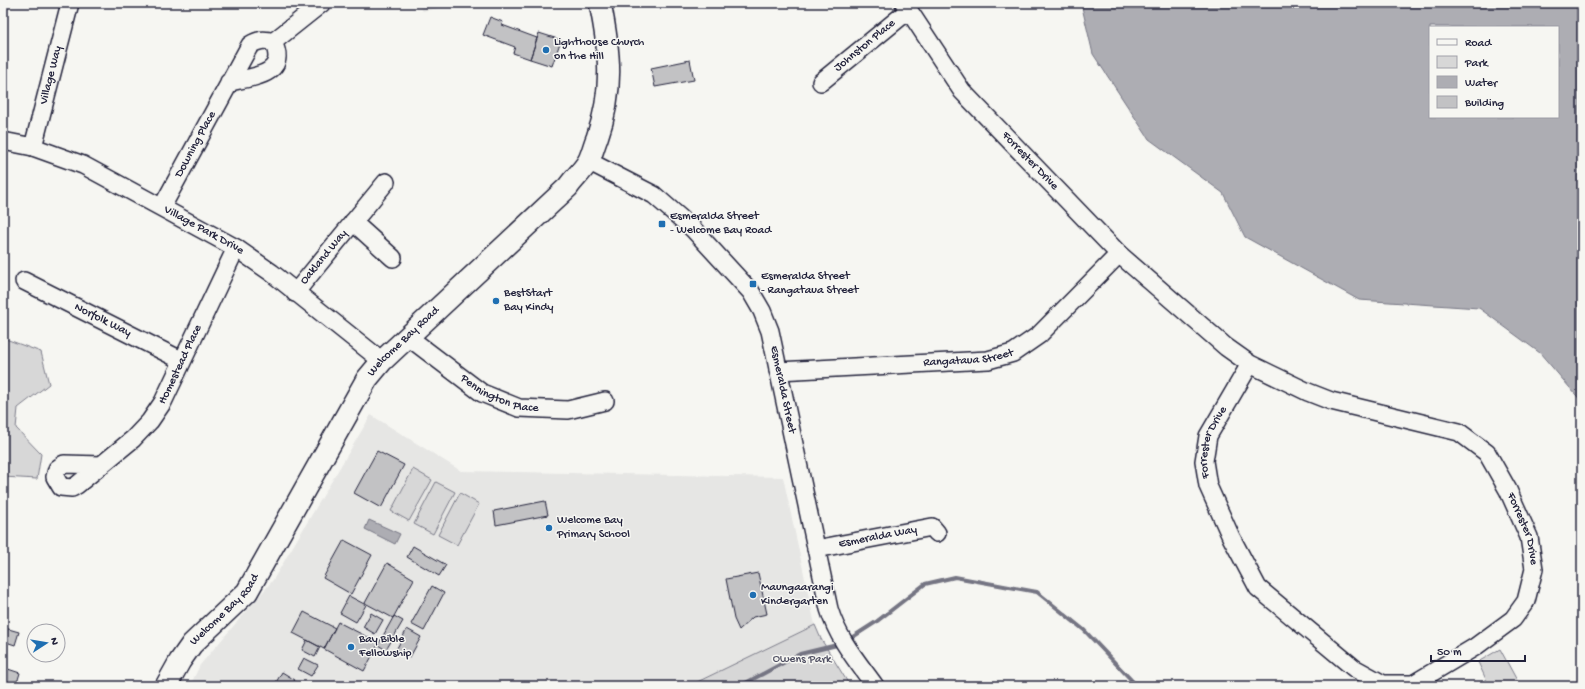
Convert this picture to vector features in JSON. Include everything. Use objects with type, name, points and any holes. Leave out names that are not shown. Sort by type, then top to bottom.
[{"type":"main road","name":"Welcome Bay Road","points":[[166,686],[180,661],[192,644],[247,592],[367,379],[382,361],[407,336],[568,186],[588,161],[604,118],[608,97],[610,67],[608,41],[600,3]]},
{"type":"street","name":"Village Way","points":[[33,147],[70,3]]},
{"type":"street","points":[[229,82],[266,73],[274,68],[278,60],[278,51],[273,42],[322,3]]},
{"type":"street","name":"Johnston Place","points":[[821,82],[907,7]]},
{"type":"street","name":"Forrester Drive","points":[[907,7],[962,91],[1120,254],[1226,347],[1250,364],[1308,392],[1331,400],[1459,432],[1487,453],[1508,490],[1529,537],[1534,569],[1526,601],[1513,619],[1475,647],[1413,684],[1383,684],[1354,668],[1258,588],[1230,537],[1208,486],[1204,461],[1208,436],[1250,364]]},
{"type":"street","name":"Downing Place","points":[[162,208],[250,45],[258,40],[273,42]]},
{"type":"street","name":"Village Park Drive","points":[[3,140],[33,147],[84,165],[236,248],[272,273],[382,361]]},
{"type":"street","name":"Esmeralda Street","points":[[588,161],[654,195],[693,229],[724,261],[751,292],[762,311],[770,331],[829,609],[835,627],[844,643],[875,686]]},
{"type":"street","name":"Oakland Way","points":[[296,293],[386,182]]},
{"type":"street","name":"Oakland Way","points":[[353,222],[393,258]]},
{"type":"street","name":"Homestead Place","points":[[102,465],[133,439],[150,421],[162,402],[236,248]]},
{"type":"street","name":"Rangataua Street","points":[[778,371],[988,360],[1013,353],[1039,335],[1120,254]]},
{"type":"street","name":"Norfolk Way","points":[[24,281],[181,360]]},
{"type":"street","name":"Pennington Place","points":[[407,336],[482,393],[519,408],[568,410],[605,401]]},
{"type":"street","name":"Esmeralda Way","points":[[816,549],[932,527],[937,534]]},
{"type":"shaded area","points":[[416,3],[465,3],[423,11]]},
{"type":"shaded area","name":"Welcome Bay Primary School","points":[[371,415],[461,471],[783,477],[815,625],[691,685],[190,686],[200,665],[273,580]]},
{"type":"green space","points":[[3,338],[41,352],[49,384],[18,408],[16,428],[41,454],[37,479],[3,477]]},
{"type":"green space","points":[[413,469],[432,480],[409,521],[391,511]]},
{"type":"green space","points":[[436,482],[455,492],[433,534],[414,524]]},
{"type":"green space","points":[[460,493],[479,504],[457,545],[438,535]]},
{"type":"green space","name":"Owens Park","points":[[815,625],[821,639],[850,686],[676,686],[691,685]]},
{"type":"green space","points":[[1500,649],[1520,686],[1489,686],[1478,662]]},
{"type":"water","points":[[1081,3],[1582,3],[1582,402],[1540,353],[1479,308],[1359,300],[1245,237],[1223,193],[1149,139],[1093,54]]},
{"type":"water","points":[[369,520],[400,534],[395,544],[365,529]]},
{"type":"building","points":[[490,17],[503,22],[502,25],[537,38],[530,59],[513,53],[515,47],[483,35]]},
{"type":"building","name":"Lighthouse Church on the Hill","points":[[539,33],[561,40],[552,66],[530,59]]},
{"type":"building","points":[[690,60],[694,80],[655,87],[651,68]]},
{"type":"building","points":[[377,451],[404,465],[381,508],[354,493]]},
{"type":"building","points":[[545,501],[548,515],[496,525],[494,511]]},
{"type":"building","points":[[344,540],[372,555],[351,594],[323,578]]},
{"type":"building","points":[[413,546],[446,565],[439,576],[407,557]]},
{"type":"building","points":[[387,563],[414,579],[393,618],[365,603]]},
{"type":"building","points":[[758,573],[767,614],[753,617],[739,630],[734,619],[726,579]]},
{"type":"building","points":[[432,586],[444,593],[424,631],[411,624]]},
{"type":"building","points":[[349,596],[366,605],[356,622],[340,613]]},
{"type":"building","points":[[304,612],[335,628],[324,649],[293,633]]},
{"type":"building","points":[[371,613],[383,620],[375,634],[363,627]]},
{"type":"building","points":[[394,616],[403,621],[386,650],[378,645]]},
{"type":"building","name":"Bay Bible Fellowship","points":[[338,622],[379,643],[364,671],[324,649]]},
{"type":"building","points":[[5,628],[19,632],[15,645],[3,641]]},
{"type":"building","points":[[407,629],[421,637],[410,657],[396,650]]},
{"type":"building","points":[[307,640],[320,647],[315,657],[302,650]]},
{"type":"building","points":[[304,658],[318,665],[311,676],[298,669]]},
{"type":"building","points":[[5,668],[20,673],[16,686],[3,686]]},
{"type":"building","points":[[282,672],[295,680],[291,686],[274,686]]},
{"type":"waterway","points":[[848,640],[876,622],[925,584],[955,577],[1037,592],[1084,630],[1137,686]]},
{"type":"waterway","points":[[740,686],[800,654],[841,644]]},
{"type":"place","name":"Lighthouse Church on the Hill","points":[[546,50]]},
{"type":"place","name":"Esmeralda Street - Welcome Bay Road","points":[[662,224]]},
{"type":"place","name":"Esmeralda Street - Rangataua Street","points":[[753,284]]},
{"type":"place","name":"BestStart Bay Kindy","points":[[496,301]]},
{"type":"place","name":"Welcome Bay Primary School","points":[[549,528]]},
{"type":"place","name":"Maungaarangi Kindergarten","points":[[753,595]]},
{"type":"place","name":"Bay Bible Fellowship","points":[[351,647]]}]
